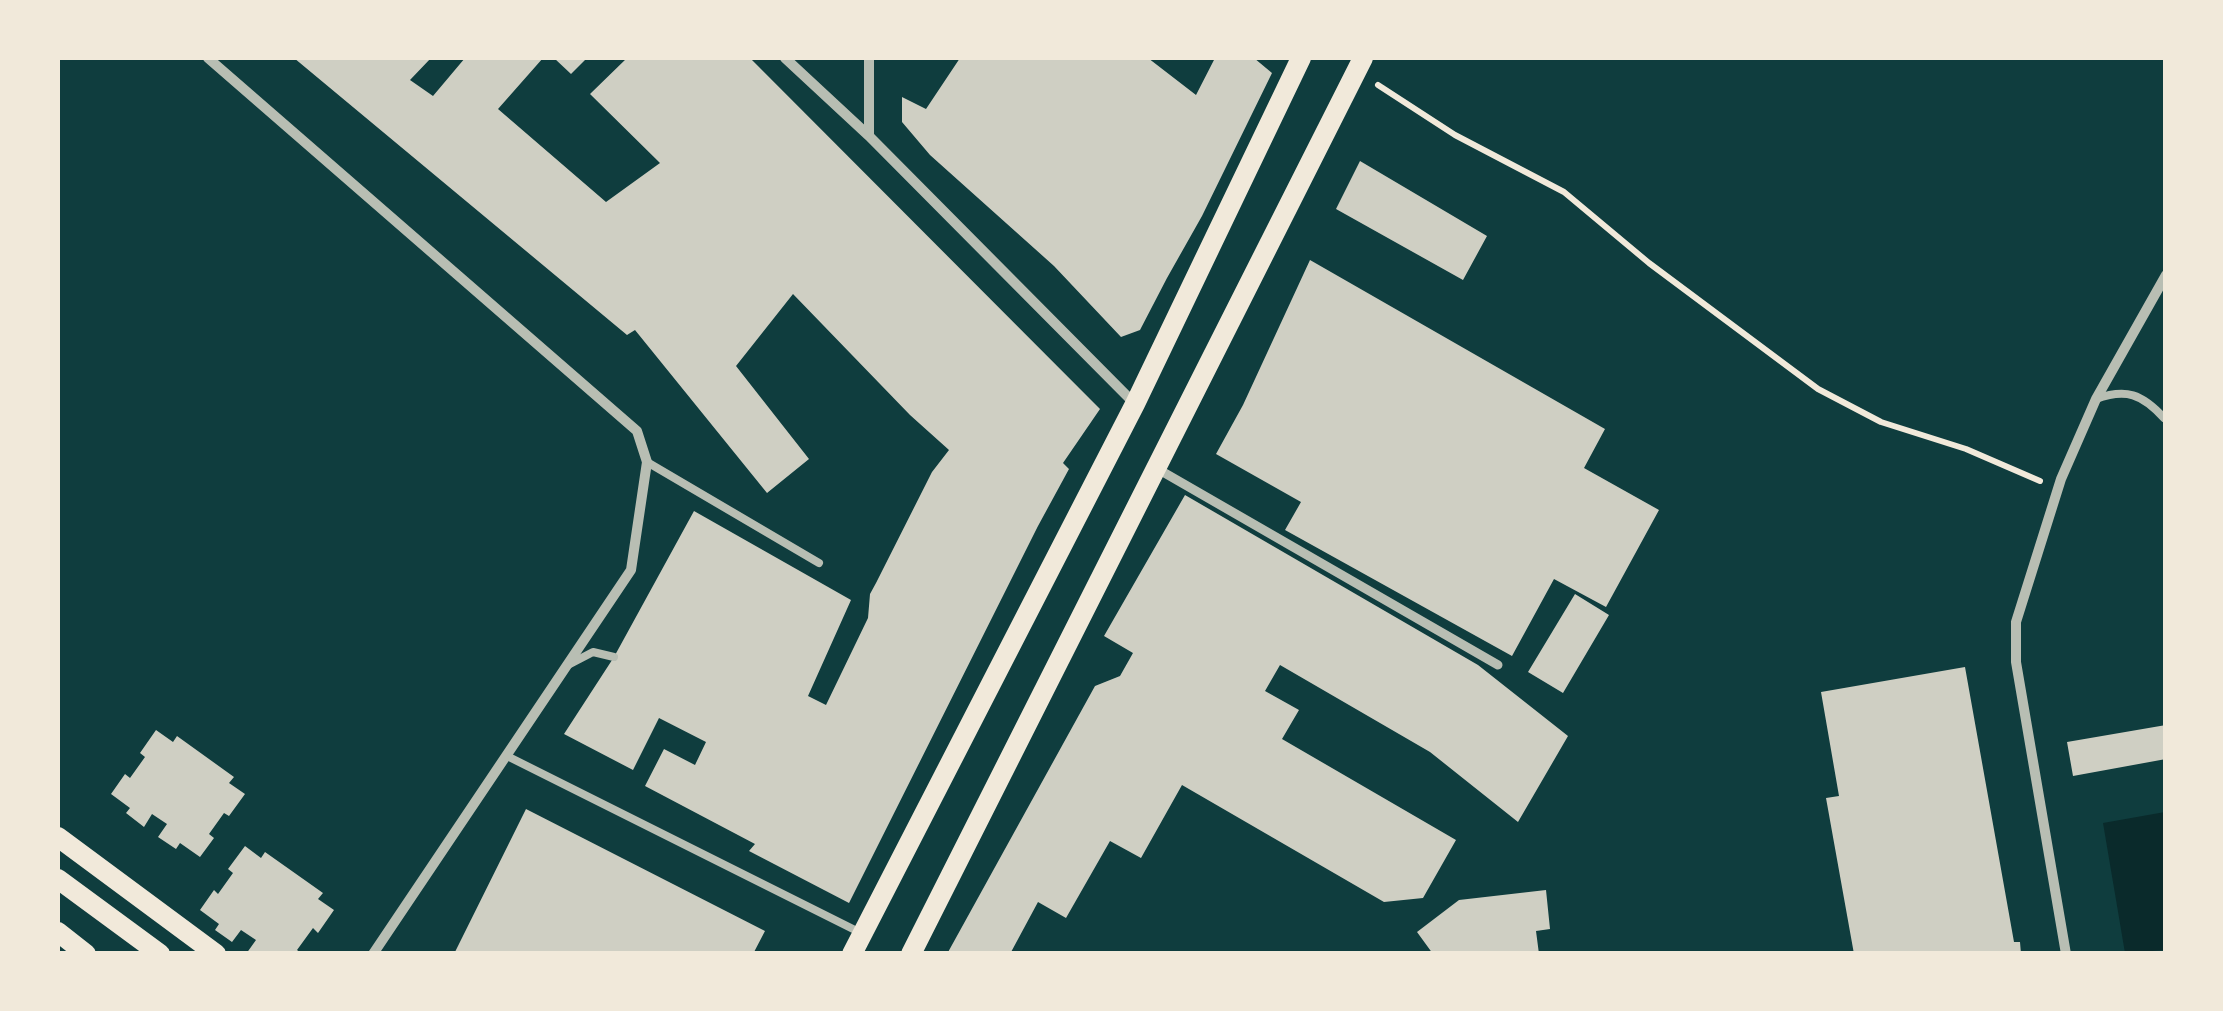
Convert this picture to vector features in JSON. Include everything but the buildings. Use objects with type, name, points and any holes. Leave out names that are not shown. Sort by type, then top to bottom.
[{"type":"main road","points":[[852,954],[1135,404],[1301,58]]},
{"type":"main road","points":[[910,954],[1360,64]]},
{"type":"main road","points":[[58,837],[216,954]]},
{"type":"main road","points":[[58,878],[160,954]]},
{"type":"main road","points":[[58,932],[86,954]]},
{"type":"street","points":[[208,58],[636,431],[648,462],[631,570],[374,954]]},
{"type":"street","points":[[786,58],[869,136],[1135,404]]},
{"type":"street","points":[[869,136],[870,58]]},
{"type":"street","points":[[2066,954],[2016,662],[2016,622],[2061,479],[2096,398],[2166,274]]},
{"type":"street","points":[[1156,468],[1498,665]]},
{"type":"lane","points":[[2096,398],[2115,392],[2131,394],[2149,402],[2164,418]]},
{"type":"lane","points":[[648,462],[819,564]]},
{"type":"lane","points":[[568,665],[593,652],[614,656]]},
{"type":"lane","points":[[507,756],[862,934]]},
{"type":"path","points":[[1360,64],[1455,136],[1564,192],[1649,263],[1818,389],[1881,422],[1966,449],[2038,480],[2056,495]]},
{"type":"water","points":[[2165,812],[2165,950],[2125,953],[2103,823]]}]
